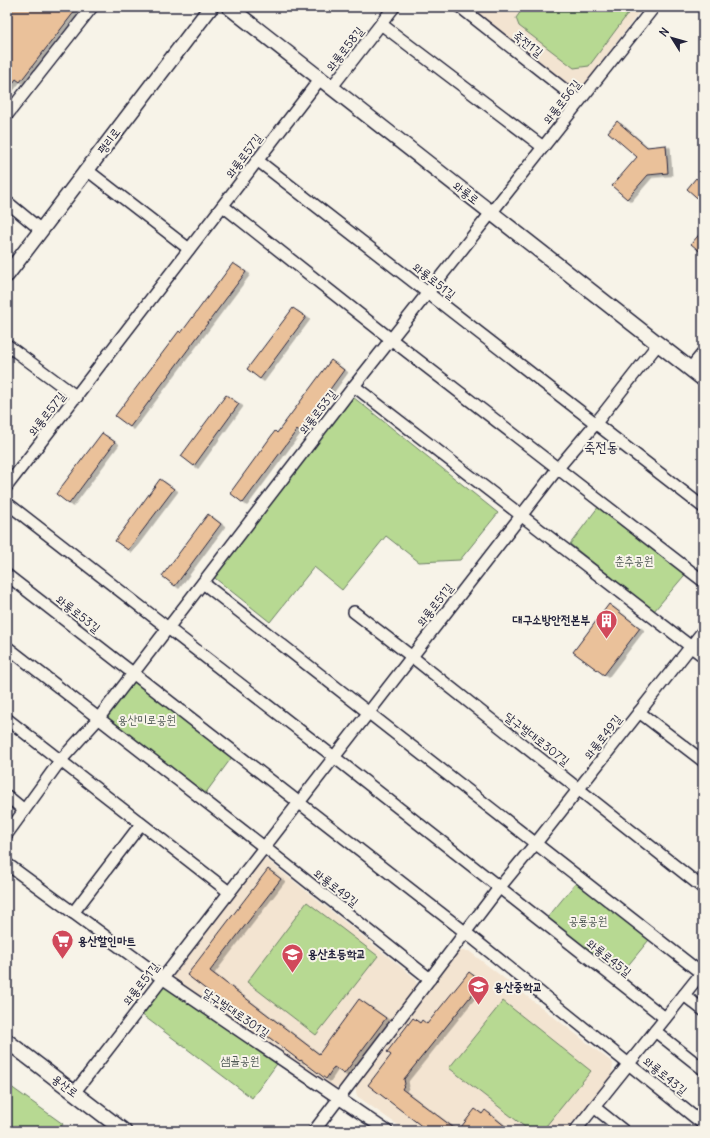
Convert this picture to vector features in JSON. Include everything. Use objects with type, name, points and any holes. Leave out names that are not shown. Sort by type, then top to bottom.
[{"type":"main road","name":"평리로","points":[[7,275],[211,7]]},
{"type":"main road","name":"와룡로","points":[[229,7],[703,379]]},
{"type":"main road","name":"용산로","points":[[7,1041],[124,1131]]},
{"type":"street","points":[[7,115],[92,7]]},
{"type":"street","name":"와룡로58길","points":[[331,88],[394,7]]},
{"type":"street","name":"죽전1길","points":[[460,7],[579,101]]},
{"type":"street","name":"와룡로56길","points":[[490,213],[654,7]]},
{"type":"street","points":[[381,24],[543,147]]},
{"type":"street","name":"와룡로57길","points":[[7,486],[320,79]]},
{"type":"street","name":"와룡로51길","points":[[257,160],[596,423]]},
{"type":"street","points":[[87,170],[189,249]]},
{"type":"street","points":[[7,202],[41,230]]},
{"type":"street","points":[[223,206],[392,340],[703,581]]},
{"type":"street","name":"와룡로53길","points":[[7,834],[60,761],[98,719],[354,386],[392,340],[490,213]]},
{"type":"street","name":"와룡로51길","points":[[74,1093],[370,712],[411,656],[558,468],[596,423],[658,344]]},
{"type":"street","name":"와룡로57길","points":[[7,345],[77,396]]},
{"type":"street","points":[[690,369],[703,353]]},
{"type":"street","points":[[354,386],[522,514],[703,656]]},
{"type":"street","points":[[596,423],[703,507]]},
{"type":"street","points":[[7,503],[499,888]]},
{"type":"street","name":"와룡로53길","points":[[7,575],[133,673]]},
{"type":"street","points":[[203,583],[702,972],[575,1131]]},
{"type":"street","name":"달구벌대로307길","points":[[354,612],[579,788],[703,888]]},
{"type":"street","name":"와룡로49길","points":[[314,1131],[499,888],[703,631]]},
{"type":"street","points":[[7,647],[264,847]]},
{"type":"street","points":[[133,673],[465,932],[629,1064]]},
{"type":"street","points":[[639,712],[703,761]]},
{"type":"street","points":[[7,719],[229,892]]},
{"type":"street","points":[[7,796],[24,810]]},
{"type":"street","points":[[73,913],[141,824]]},
{"type":"street","name":"와룡로49길","points":[[264,847],[430,979]]},
{"type":"street","name":"달구벌대로301길","points":[[7,864],[162,978],[339,1098],[383,1130]]},
{"type":"street","name":"와룡로45길","points":[[499,888],[665,1018]]},
{"type":"street","points":[[684,995],[703,1010]]},
{"type":"street","points":[[655,1031],[703,1069]]},
{"type":"street","name":"와룡로43길","points":[[629,1064],[703,1124]]},
{"type":"street","points":[[594,1107],[624,1131]]},
{"type":"shaded area","points":[[466,7],[643,7],[584,86],[563,84]]},
{"type":"shaded area","name":"용산초등학교","points":[[266,859],[415,978],[418,988],[342,1086],[330,1088],[174,980],[173,971],[257,862]]},
{"type":"shaded area","name":"용산중학교","points":[[458,951],[469,951],[613,1063],[612,1075],[566,1131],[406,1131],[357,1096],[355,1087]]},
{"type":"green space","points":[[524,7],[633,7],[589,66],[574,68],[519,26],[516,18]]},
{"type":"green space","points":[[353,397],[498,513],[460,560],[419,562],[386,536],[342,590],[314,567],[270,622],[211,575]]},
{"type":"green space","name":"춘추공원","points":[[602,502],[689,570],[654,611],[570,544]]},
{"type":"green space","name":"용산미로공원","points":[[136,676],[235,753],[202,798],[101,720]]},
{"type":"green space","name":"공룡공원","points":[[580,878],[653,935],[616,980],[543,923]]},
{"type":"green space","points":[[307,902],[378,956],[316,1035],[247,982]]},
{"type":"green space","name":"샘골공원","points":[[163,981],[279,1061],[252,1098],[137,1011]]},
{"type":"green space","points":[[503,1001],[591,1071],[542,1131],[530,1131],[449,1068]]},
{"type":"green space","points":[[7,1084],[63,1124],[58,1131],[7,1131]]},
{"type":"building","points":[[7,7],[78,7],[20,82],[16,79],[7,91]]},
{"type":"building","points":[[617,121],[647,147],[666,145],[668,173],[648,175],[627,199],[612,186],[637,157],[608,132]]},
{"type":"building","points":[[696,178],[703,184],[703,203],[687,189]]},
{"type":"building","points":[[703,230],[703,254],[691,244]]},
{"type":"building","points":[[233,263],[246,272],[130,427],[115,416],[179,331],[181,333]]},
{"type":"building","points":[[293,308],[306,317],[260,379],[247,369]]},
{"type":"building","points":[[331,360],[344,370],[299,432],[297,430],[243,503],[230,493],[275,431],[277,433]]},
{"type":"building","points":[[226,395],[239,404],[194,466],[181,456]]},
{"type":"building","points":[[102,433],[115,442],[69,504],[56,494]]},
{"type":"building","points":[[160,479],[174,489],[128,550],[115,541]]},
{"type":"building","points":[[208,514],[221,524],[175,586],[162,576]]},
{"type":"building","name":"대구소방안전본부","points":[[609,604],[640,628],[604,675],[573,652]]},
{"type":"building","points":[[268,869],[281,879],[210,971],[319,1054],[359,999],[386,1018],[344,1074],[334,1067],[326,1079],[187,975]]},
{"type":"building","points":[[469,972],[482,982],[404,1079],[405,1084],[402,1089],[458,1131],[428,1131],[368,1085],[391,1055],[387,1052],[413,1018],[420,1023],[422,1020],[427,1024]]},
{"type":"building","points":[[475,1109],[482,1114],[485,1110],[511,1131],[458,1131]]},
{"type":"place","name":"대구소방안전본부","points":[[606,640]]},
{"type":"place","name":"용산할인마트","points":[[62,960]]},
{"type":"place","name":"용산초등학교","points":[[292,974]]},
{"type":"place","name":"용산중학교","points":[[478,1006]]},
{"type":"district","name":"죽전동","points":[[601,447]]}]
